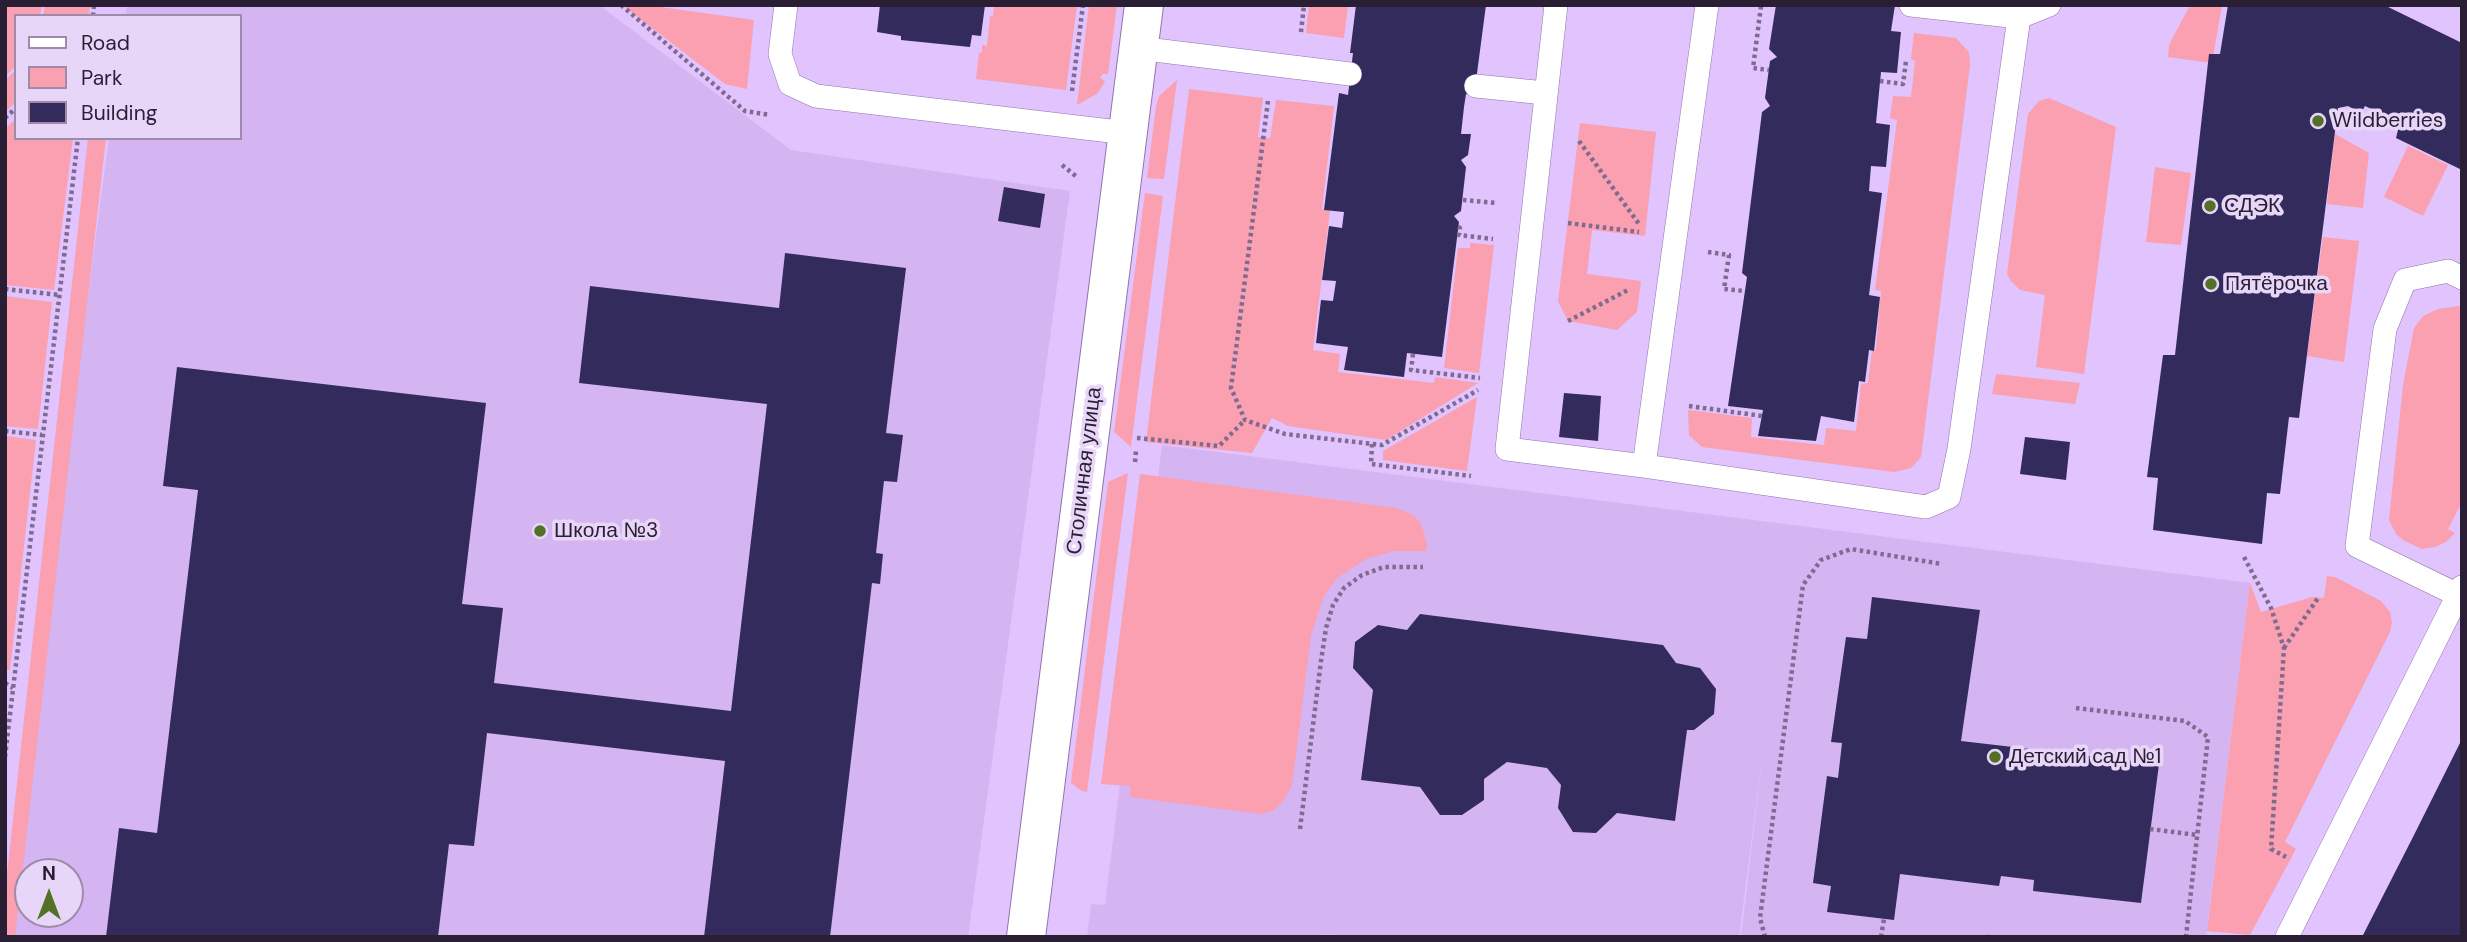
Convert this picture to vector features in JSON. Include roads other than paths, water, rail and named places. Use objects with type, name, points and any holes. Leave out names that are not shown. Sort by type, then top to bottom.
[{"type":"street","name":"Столичная улица","points":[[1026,937],[1144,5]]},
{"type":"lane","points":[[786,5],[780,54],[790,84],[816,96],[1126,133]]},
{"type":"lane","points":[[1556,5],[1507,449],[1926,507],[1949,497],[1959,449],[2019,17]]},
{"type":"lane","points":[[1644,466],[1707,5]]},
{"type":"lane","points":[[1911,5],[2019,17],[2049,5]]},
{"type":"lane","points":[[1138,48],[1350,74]]},
{"type":"lane","points":[[1476,86],[1545,93]]},
{"type":"lane","points":[[2287,937],[2460,593],[2357,546],[2385,329],[2405,280],[2448,271],[2462,278]]},
{"type":"place","name":"Wildberries","points":[[2318,121]]},
{"type":"place","name":"СДЭК","points":[[2210,206]]},
{"type":"place","name":"Пятёрочка","points":[[2211,284]]},
{"type":"place","name":"Школа №3","points":[[540,531]]},
{"type":"place","name":"Детский сад №1","points":[[1995,757]]}]
